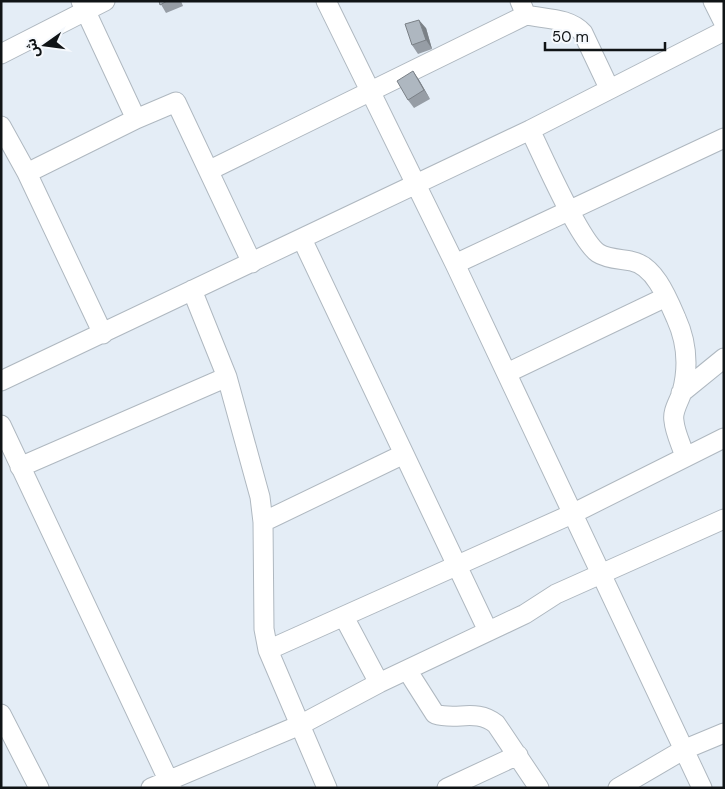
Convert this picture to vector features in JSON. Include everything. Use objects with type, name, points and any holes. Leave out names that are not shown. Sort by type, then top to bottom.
[{"type":"street","points":[[1,54],[83,6],[105,1]]},
{"type":"street","points":[[326,1],[415,186],[455,264],[702,788]]},
{"type":"street","points":[[713,1],[724,23]]},
{"type":"street","points":[[83,6],[136,118]]},
{"type":"street","points":[[210,170],[370,92],[523,8],[578,27],[608,88]]},
{"type":"street","points":[[1,381],[415,186],[530,130],[608,88],[724,31]]},
{"type":"street","points":[[27,173],[136,118],[174,102],[178,103],[252,263]]},
{"type":"street","points":[[2,130],[27,173],[102,334]]},
{"type":"street","points":[[530,130],[570,211],[598,253],[642,264],[648,268],[666,297],[683,335],[686,352],[686,371],[681,393],[674,411],[674,421],[685,457]]},
{"type":"street","points":[[455,264],[724,138]]},
{"type":"street","points":[[302,239],[488,631]]},
{"type":"street","points":[[192,290],[226,376],[255,473],[263,522],[264,629],[268,650],[327,788]]},
{"type":"street","points":[[507,373],[666,297]]},
{"type":"street","points":[[681,393],[724,358]]},
{"type":"street","points":[[20,467],[226,376]]},
{"type":"street","points":[[1,425],[170,784]]},
{"type":"street","points":[[268,650],[572,514],[724,438]]},
{"type":"street","points":[[263,522],[404,454]]},
{"type":"street","points":[[151,788],[170,784],[300,725],[379,683],[525,614],[556,594],[724,519]]},
{"type":"street","points":[[344,617],[379,683]]},
{"type":"street","points":[[407,670],[435,714],[442,716],[487,717],[496,724],[539,788]]},
{"type":"street","points":[[1,714],[39,788]]},
{"type":"street","points":[[618,788],[683,750],[724,733]]},
{"type":"street","points":[[447,788],[518,755]]},
{"type":"building","points":[[159,1],[167,1],[160,5]]},
{"type":"building","points":[[419,20],[426,40],[412,45],[405,24]]},
{"type":"building","points":[[413,71],[424,90],[408,100],[397,81]]}]
